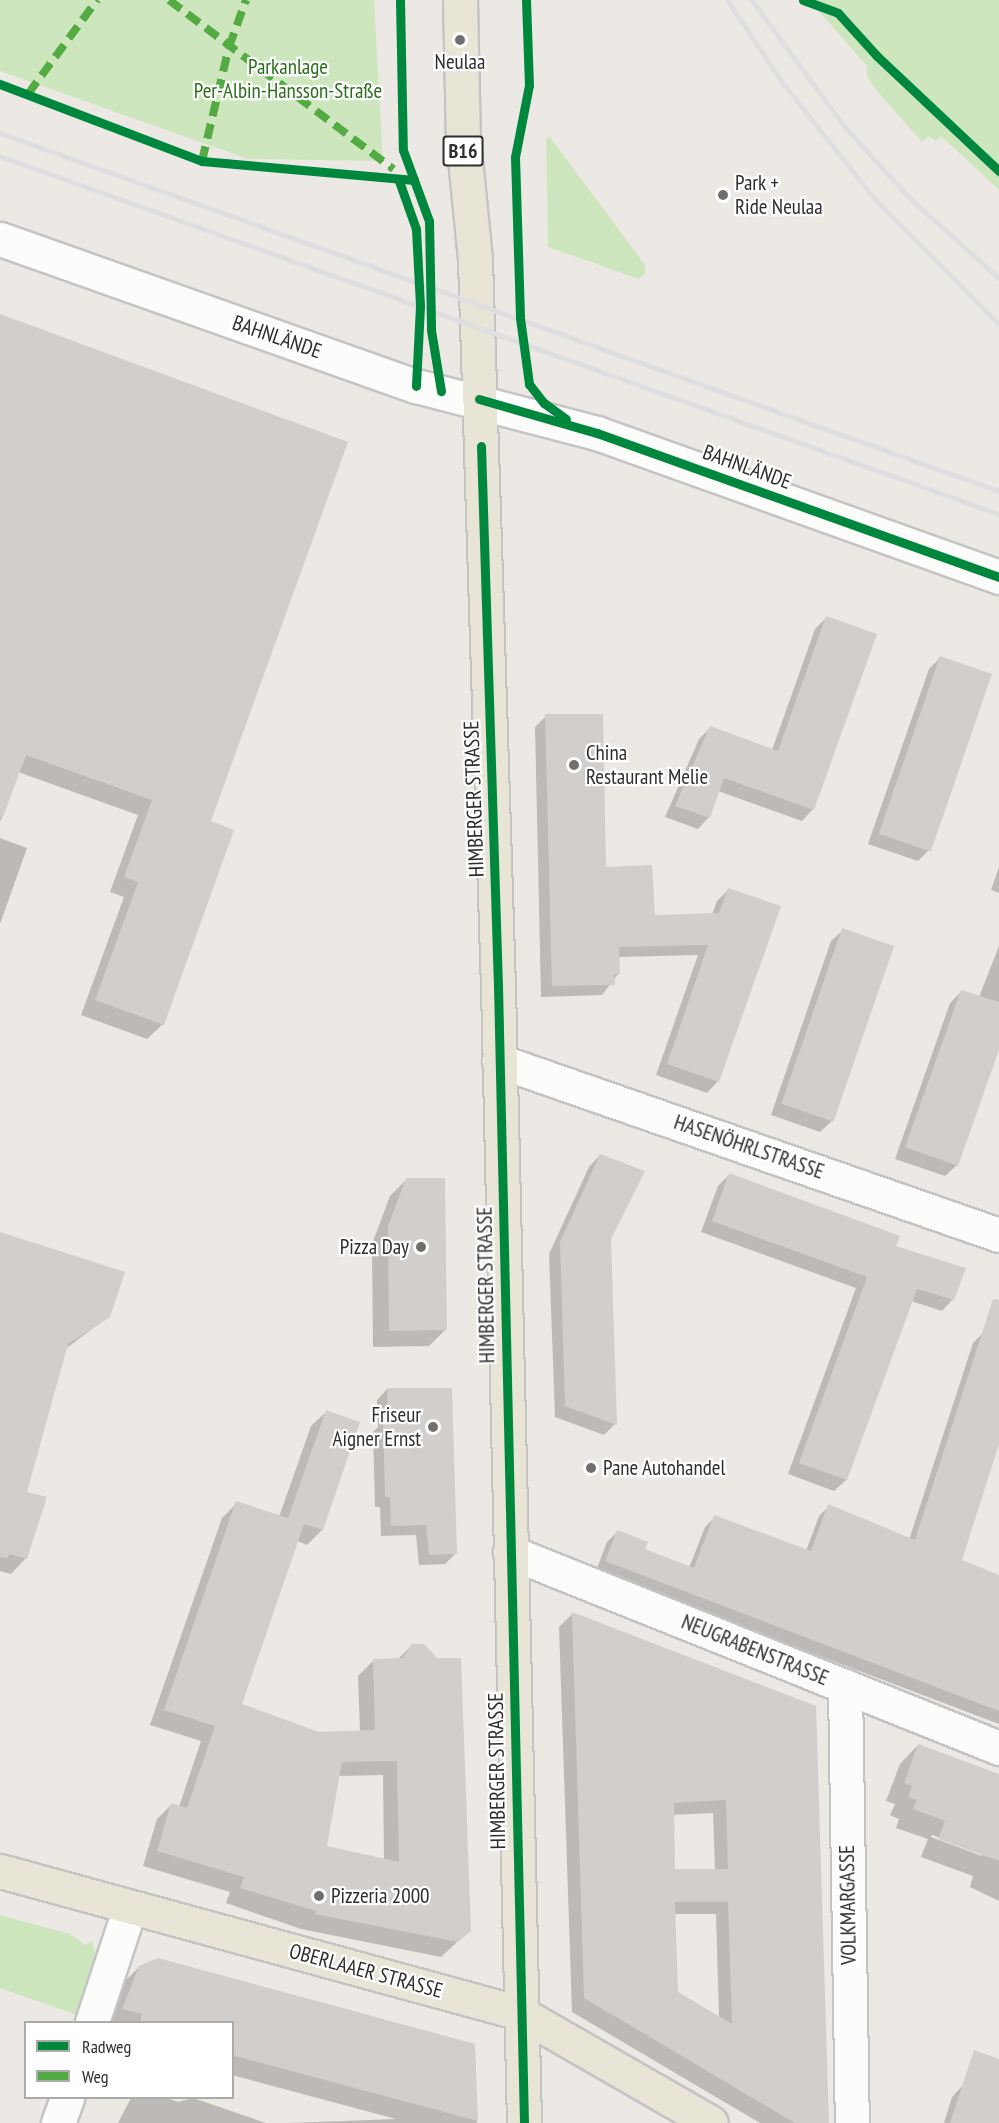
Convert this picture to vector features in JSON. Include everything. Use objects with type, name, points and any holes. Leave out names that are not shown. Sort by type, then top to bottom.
[{"type":"main road","name":"HIMBERGER STRASSE","points":[[460,0],[463,140],[477,326],[499,1062],[524,2123]]},
{"type":"main road","name":"OBERLAAER STRASSE","points":[[0,1871],[520,2013],[711,2123]]},
{"type":"street","name":"BAHNLÄNDE","points":[[0,239],[416,386],[479,399],[597,433],[999,577]]},
{"type":"street","name":"HASENÖHRLSTRASSE","points":[[499,1062],[999,1235]]},
{"type":"street","name":"NEUGRABENSTRASSE","points":[[510,1552],[999,1748]]},
{"type":"street","name":"VOLKMARGASSE","points":[[844,1686],[852,2123]]},
{"type":"street","points":[[92,2021],[130,1907]]},
{"type":"street","points":[[58,2123],[66,2099]]},
{"type":"green space","name":"Parkanlage Per-Albin-Hansson-Straße","points":[[0,0],[374,0],[383,161],[248,159],[0,71]]},
{"type":"green space","points":[[809,0],[999,0],[999,190],[941,136],[936,141],[929,136],[922,142],[877,91],[867,76],[867,66]]},
{"type":"green space","points":[[550,137],[645,265],[645,273],[639,279],[548,247],[546,138]]},
{"type":"green space","points":[[0,1915],[70,1934],[86,1945],[92,1941],[97,1961],[80,2016],[0,1988]]},
{"type":"building","points":[[0,314],[348,442],[211,821],[234,830],[164,1025],[95,1000],[138,882],[124,877],[152,800],[26,755],[3,817],[0,817]]},
{"type":"building","points":[[826,616],[877,634],[814,810],[724,778],[710,818],[675,806],[710,726],[778,751]]},
{"type":"building","points":[[940,656],[992,674],[931,852],[879,834]]},
{"type":"building","points":[[545,714],[603,714],[606,867],[652,865],[655,915],[719,913],[728,888],[781,906],[719,1082],[667,1064],[708,945],[619,947],[620,974],[614,974],[615,985],[552,986]]},
{"type":"building","points":[[842,928],[894,946],[833,1122],[781,1104]]},
{"type":"building","points":[[961,990],[999,1002],[999,1050],[958,1166],[905,1147]]},
{"type":"building","points":[[600,1154],[645,1171],[611,1239],[617,1425],[565,1406],[560,1242]]},
{"type":"building","points":[[729,1173],[900,1236],[896,1246],[966,1268],[954,1300],[917,1289],[847,1480],[799,1463],[867,1277],[712,1221]]},
{"type":"building","points":[[406,1178],[445,1178],[447,1330],[389,1331],[388,1226]]},
{"type":"building","points":[[0,1232],[125,1272],[110,1317],[68,1344],[27,1492],[47,1497],[27,1559],[9,1554],[8,1558],[0,1557]]},
{"type":"building","points":[[993,1299],[999,1300],[999,1444],[962,1560],[999,1575],[999,1711],[605,1561],[617,1530],[648,1542],[645,1549],[694,1568],[714,1515],[811,1551],[828,1504],[915,1540]]},
{"type":"building","points":[[387,1388],[452,1388],[457,1554],[429,1555],[426,1525],[391,1526],[390,1497],[385,1497],[383,1420],[388,1420]]},
{"type":"building","points":[[326,1410],[360,1422],[323,1530],[304,1524],[242,1704],[319,1732],[375,1730],[373,1659],[403,1658],[411,1644],[424,1644],[437,1658],[461,1658],[471,1931],[458,1942],[315,1914],[316,1911],[240,1888],[244,1877],[157,1851],[171,1803],[187,1808],[215,1726],[164,1710],[236,1501],[288,1518]],"holes":[[[397,1761],[399,1862],[327,1846],[342,1762]]]},
{"type":"building","points":[[572,1612],[816,1706],[829,2123],[795,2123],[584,1998]],"holes":[[[726,1800],[728,1869],[675,1869],[674,1803]],[[675,1902],[728,1902],[732,2024],[678,1992]]]},
{"type":"building","points":[[918,1744],[999,1774],[999,1861],[938,1839],[945,1821],[913,1809],[917,1800],[908,1797],[912,1786],[904,1783]]},
{"type":"building","points":[[158,1958],[475,2044],[478,2121],[234,2056],[234,2021],[140,2021],[142,2014],[122,2009],[139,1966]]},
{"type":"building","points":[[974,2050],[999,2059],[999,2123],[950,2123]]},
{"type":"railway","points":[[728,0],[783,83],[874,198],[999,324]]},
{"type":"railway","points":[[752,0],[845,127],[911,199],[999,278]]},
{"type":"railway","points":[[0,133],[999,491]]},
{"type":"railway","points":[[0,156],[999,514]]},
{"type":"marked path","points":[[28,94],[97,0]]},
{"type":"marked path","points":[[169,0],[393,169]]},
{"type":"marked path","points":[[202,161],[229,47],[246,0]]},
{"type":"cycle path","points":[[400,0],[403,150],[429,221],[431,330],[441,391]]},
{"type":"cycle path","points":[[526,0],[529,85],[515,157],[520,318],[529,384],[544,403],[566,419]]},
{"type":"cycle path","points":[[803,0],[838,13],[877,56],[999,171]]},
{"type":"cycle path","points":[[0,84],[202,161],[414,180]]},
{"type":"cycle path","points":[[399,181],[416,229],[420,306],[416,386]]},
{"type":"cycle path","points":[[479,399],[597,433],[999,577]]},
{"type":"cycle path","points":[[481,446],[498,986],[524,2123]]},
{"type":"place","name":"Neulaa","points":[[460,40]]},
{"type":"place","name":"Park + Ride Neulaa","points":[[723,195]]},
{"type":"place","name":"China Restaurant Melie","points":[[574,765]]},
{"type":"place","name":"Pizza Day","points":[[421,1247]]},
{"type":"place","name":"Friseur Aigner Ernst","points":[[433,1427]]},
{"type":"place","name":"Pane Autohandel","points":[[591,1468]]},
{"type":"place","name":"Pizzeria 2000","points":[[319,1896]]}]
